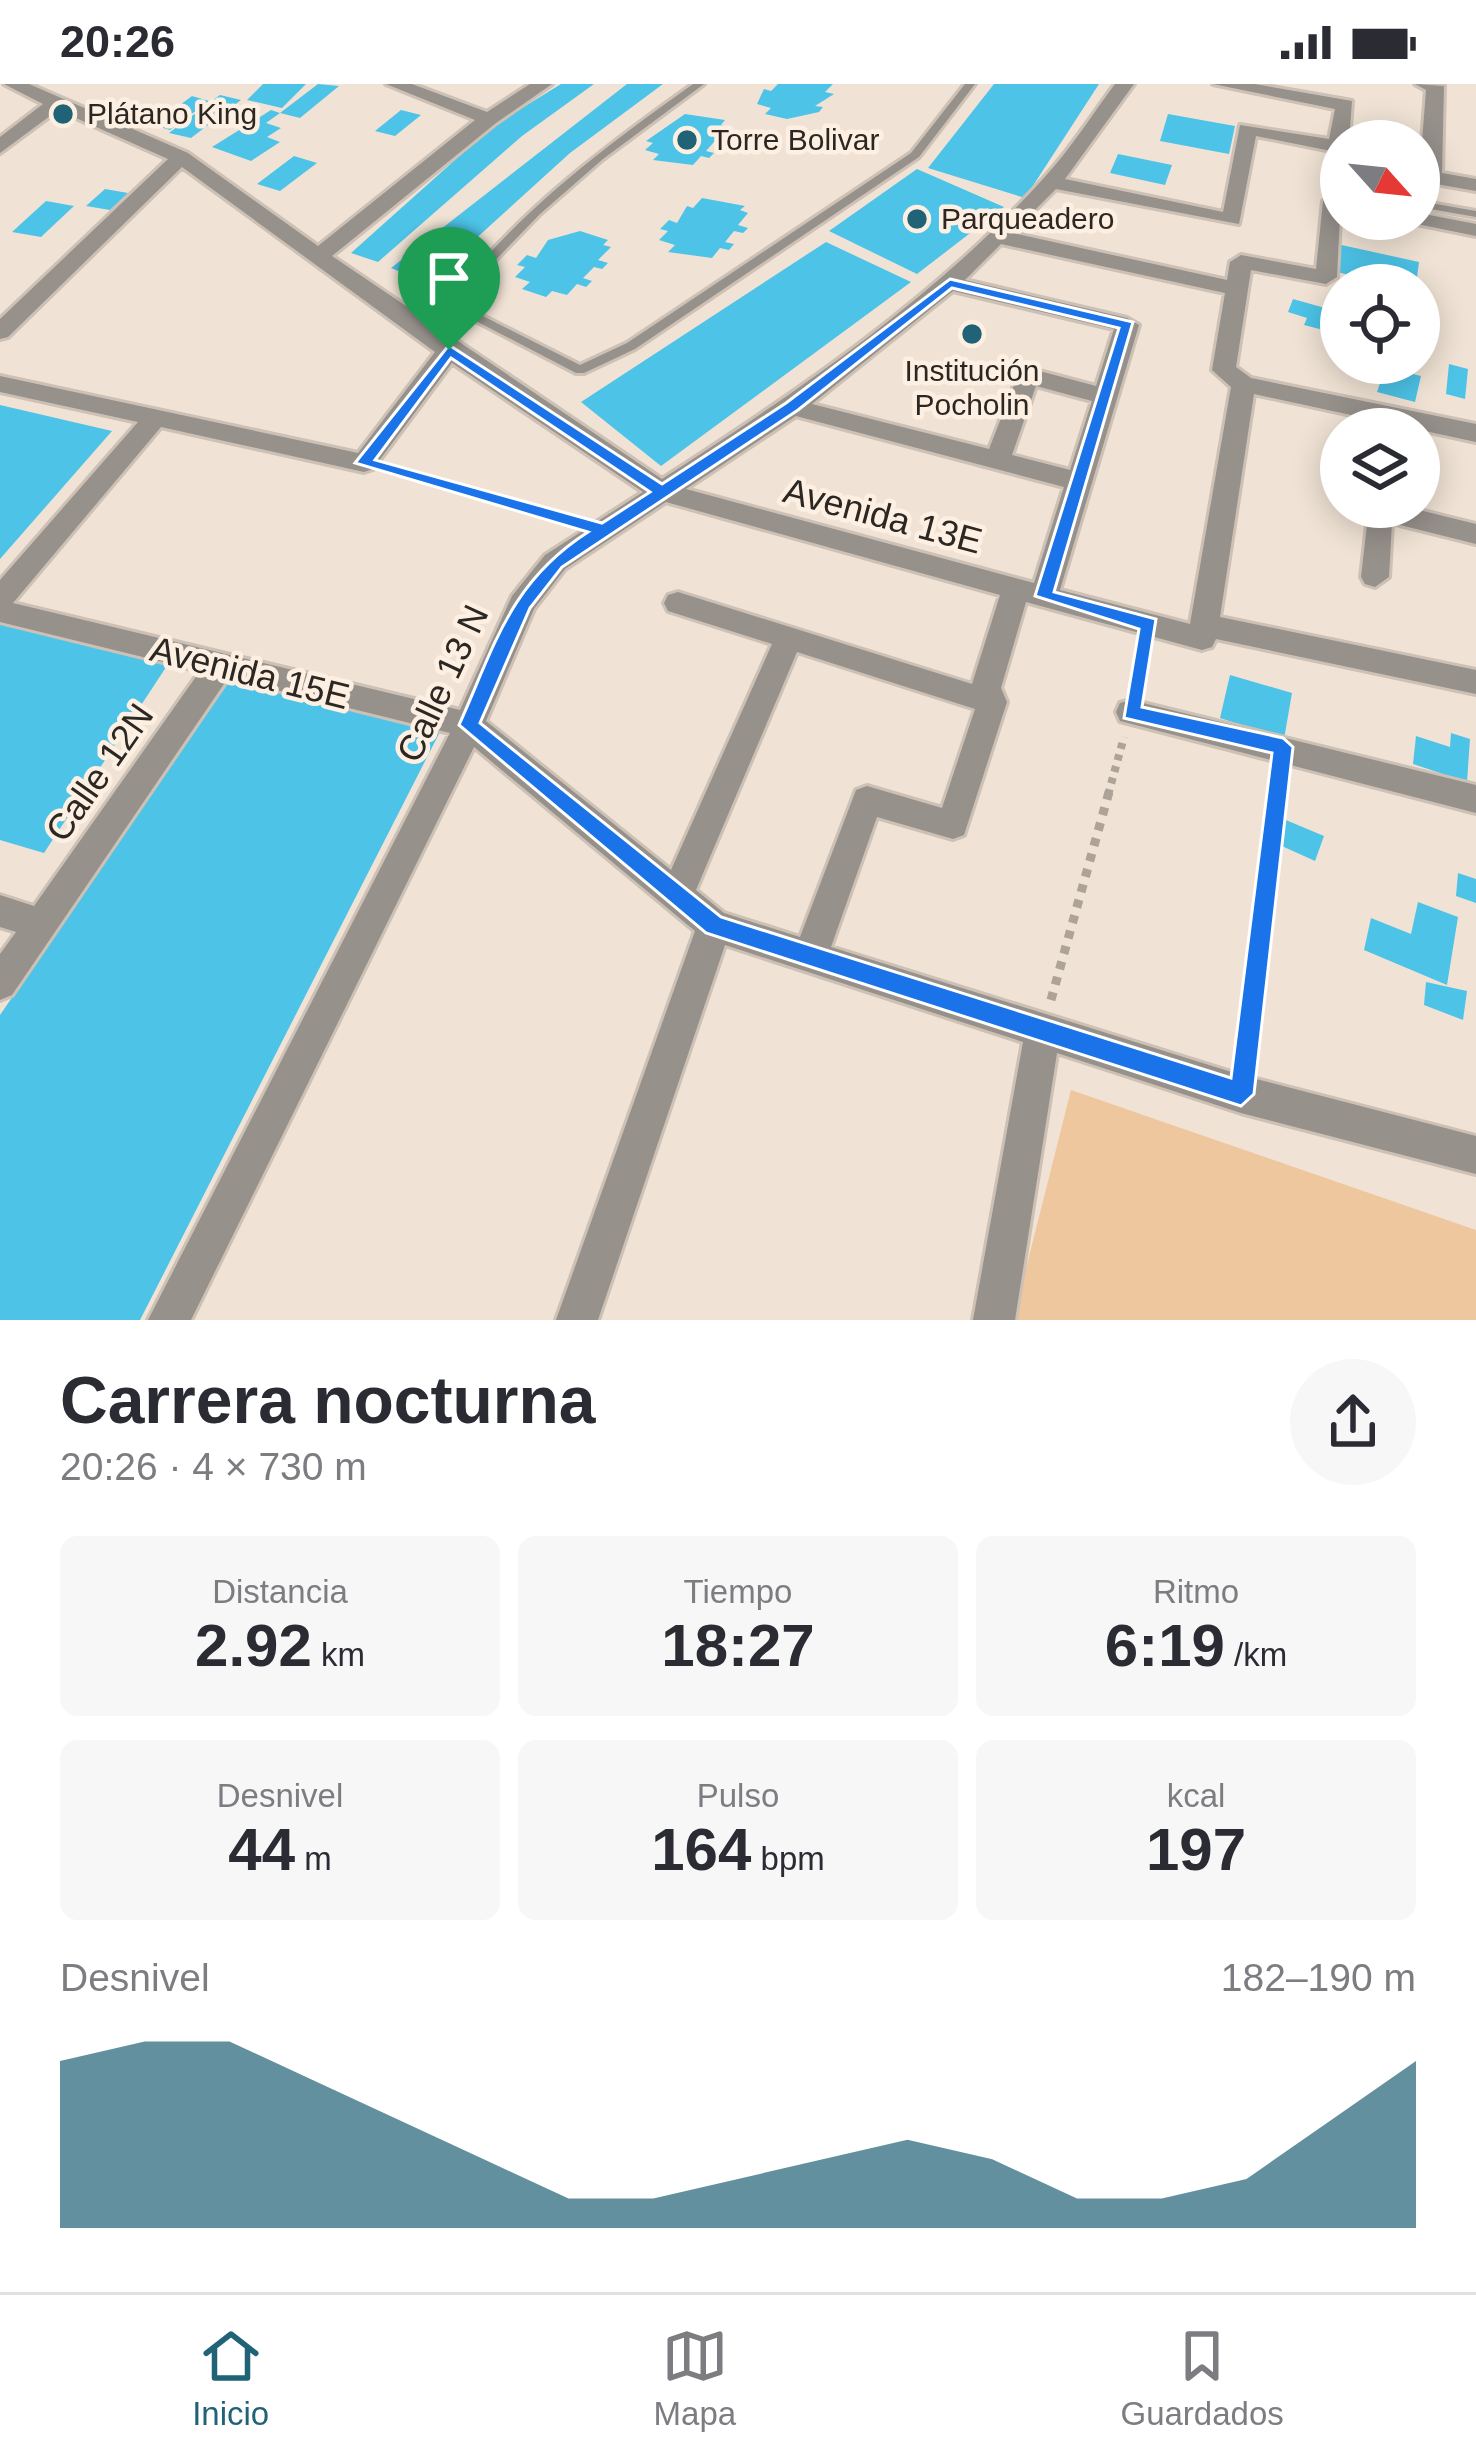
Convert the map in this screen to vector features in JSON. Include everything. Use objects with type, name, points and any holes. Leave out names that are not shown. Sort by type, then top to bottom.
[{"type":"street","name":"Avenida 13E","points":[[13,84],[181,157],[449,350],[662,492],[1150,625],[1476,682]]},
{"type":"street","points":[[395,84],[489,119]]},
{"type":"street","points":[[320,256],[489,119],[542,84]]},
{"type":"street","name":"Calle 13 N","points":[[169,1320],[469,725],[522,604],[555,562],[792,406],[950,283],[1052,182],[1125,84]]},
{"type":"street","points":[[1222,84],[1336,94]]},
{"type":"street","points":[[1424,84],[1435,86],[1431,120]]},
{"type":"street","points":[[0,147],[57,102]]},
{"type":"street","points":[[1052,182],[1232,220],[1246,128],[1320,142]]},
{"type":"street","points":[[0,332],[181,157]]},
{"type":"street","points":[[1440,179],[1476,185]]},
{"type":"street","points":[[1440,223],[1476,230]]},
{"type":"street","points":[[999,237],[1237,289]]},
{"type":"street","points":[[1329,240],[1326,277],[1241,262],[1224,370],[1244,384],[1476,433]]},
{"type":"street","points":[[809,959],[868,800],[953,825],[992,702],[986,688],[1079,482],[1127,325],[950,283]]},
{"type":"street","points":[[0,384],[364,463],[449,350]]},
{"type":"street","points":[[997,460],[1028,376],[1105,396]]},
{"type":"street","points":[[1203,632],[1244,384]]},
{"type":"street","points":[[792,406],[1079,482]]},
{"type":"street","points":[[0,599],[155,418]]},
{"type":"street","points":[[1375,577],[1380,510],[1476,534]]},
{"type":"street","points":[[678,603],[992,702]]},
{"type":"street","name":"Avenida 15E","points":[[0,610],[469,725],[714,926],[1241,1094],[1476,1155]]},
{"type":"street","points":[[678,892],[789,638]]},
{"type":"street","name":"Calle 12N","points":[[0,983],[222,664]]},
{"type":"street","points":[[1131,712],[1476,799]]},
{"type":"street","points":[[0,911],[41,924]]},
{"type":"street","points":[[577,1320],[714,926]]},
{"type":"street","points":[[994,1320],[1042,1031]]},
{"type":"lane","points":[[699,84],[622,139],[547,206],[477,272],[454,302],[457,307],[580,370],[631,346],[915,155],[970,84]]},
{"type":"lane","points":[[1440,208],[1476,214]]},
{"type":"path","points":[[364,463],[604,530]]},
{"type":"path","points":[[1042,1031],[1131,712],[1150,625]]},
{"type":"path","points":[[1241,1094],[1283,747]]},
{"type":"shaded area","points":[[1071,1090],[1476,1230],[1476,1320],[1013,1320]]},
{"type":"building","points":[[263,84],[306,84],[282,108],[247,100]]},
{"type":"building","points":[[318,84],[339,86],[300,118],[280,113]]},
{"type":"building","points":[[561,84],[594,84],[522,136],[378,262],[351,253],[493,126]]},
{"type":"building","points":[[627,84],[663,84],[570,153],[427,283],[391,268]]},
{"type":"building","points":[[778,84],[833,84],[825,92],[834,94],[815,106],[823,107],[819,112],[787,119],[765,114],[771,108],[757,104],[764,89],[771,91]]},
{"type":"building","points":[[994,84],[1099,84],[1025,198],[928,168]]},
{"type":"building","points":[[220,95],[241,100],[191,138],[169,133]]},
{"type":"building","points":[[192,96],[209,101],[170,130],[153,125]]},
{"type":"building","points":[[271,110],[280,113],[266,123],[281,128],[267,137],[280,142],[251,161],[212,147]]},
{"type":"building","points":[[401,110],[421,115],[395,136],[375,131]]},
{"type":"building","name":"Torre Bolivar","points":[[685,114],[725,120],[721,125],[728,127],[718,137],[727,139],[714,142],[706,151],[714,153],[709,158],[701,156],[693,165],[653,160],[659,154],[645,150],[653,143],[646,141]]},
{"type":"building","points":[[1168,114],[1235,126],[1229,154],[1160,141]]},
{"type":"building","points":[[1118,154],[1172,165],[1165,185],[1110,173]]},
{"type":"building","points":[[294,156],[317,163],[280,191],[257,184]]},
{"type":"building","name":"Parqueadero","points":[[917,169],[1004,207],[917,274],[829,231]]},
{"type":"building","points":[[105,189],[128,193],[110,210],[86,206]]},
{"type":"building","points":[[702,198],[745,206],[740,210],[748,213],[738,225],[748,228],[743,233],[734,231],[725,242],[734,244],[729,250],[720,248],[712,258],[668,252],[675,245],[659,240],[668,231],[660,229],[669,220],[677,223],[687,206],[693,208]]},
{"type":"building","points":[[46,201],[74,206],[41,237],[12,232]]},
{"type":"building","points":[[580,231],[608,240],[603,245],[611,247],[598,260],[608,263],[602,269],[594,267],[583,278],[592,281],[586,287],[577,284],[567,295],[552,291],[546,297],[522,289],[530,282],[515,277],[525,267],[517,265],[527,255],[536,258],[548,240]]},
{"type":"building","points":[[826,242],[911,282],[661,466],[581,402]]},
{"type":"building","points":[[1337,244],[1419,262],[1419,264],[1333,264]]},
{"type":"building","points":[[1293,299],[1320,307],[1320,329],[1304,325],[1307,318],[1288,312]]},
{"type":"building","points":[[1449,364],[1468,369],[1465,399],[1446,394]]},
{"type":"building","points":[[1380,384],[1419,384],[1415,402],[1377,392]]},
{"type":"building","points":[[0,405],[112,431],[0,559]]},
{"type":"building","points":[[0,614],[174,655],[44,853],[0,840]]},
{"type":"building","points":[[1230,675],[1292,693],[1284,739],[1220,718]]},
{"type":"building","points":[[233,676],[446,720],[140,1320],[0,1320],[0,1015]]},
{"type":"building","points":[[1451,733],[1470,739],[1467,782],[1413,764],[1416,736],[1450,747]]},
{"type":"building","points":[[1281,818],[1324,836],[1315,861],[1273,842]]},
{"type":"building","points":[[1458,873],[1476,879],[1476,903],[1456,896]]},
{"type":"building","points":[[1418,902],[1458,917],[1447,985],[1364,950],[1371,918],[1411,934]]},
{"type":"building","points":[[1426,982],[1467,991],[1463,1020],[1424,1005]]},
{"type":"place","name":"Plátano King","points":[[63,114]]},
{"type":"place","name":"Torre Bolivar","points":[[687,140]]},
{"type":"place","name":"Parqueadero","points":[[917,219]]},
{"type":"place","name":"Institución Pocholin","points":[[972,334]]},
{"type":"route","points":[[449,350],[364,463],[604,530],[792,406],[950,283],[1127,325],[1044,596],[1150,625],[1131,712],[1283,747],[1241,1094],[714,926],[469,725],[522,604],[555,562],[604,530],[662,492],[449,350]]}]
